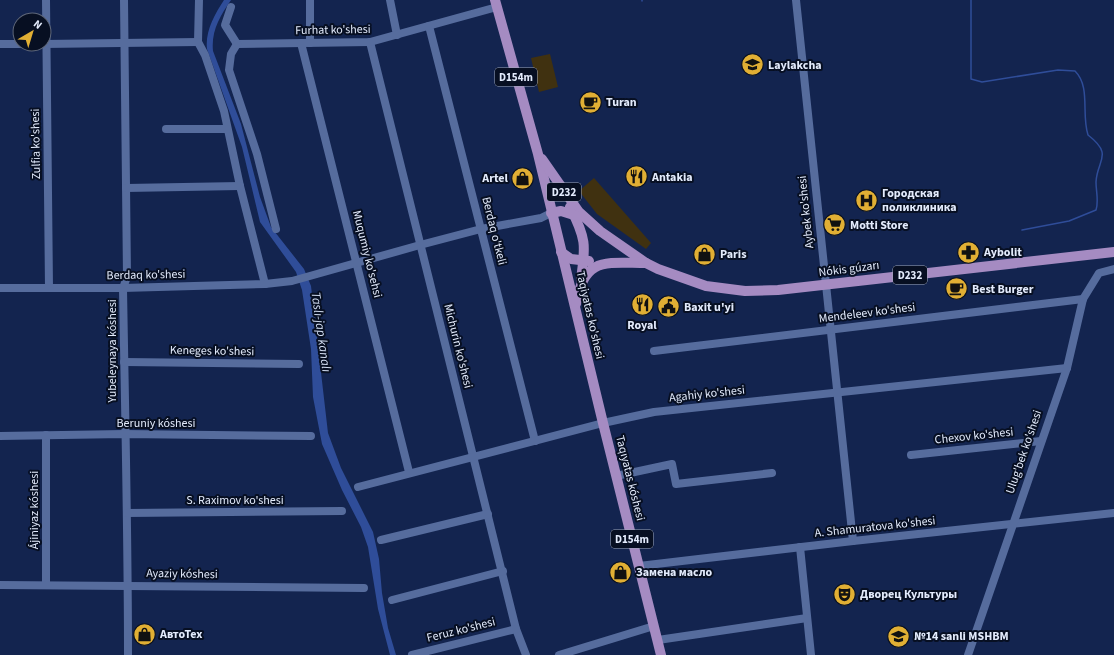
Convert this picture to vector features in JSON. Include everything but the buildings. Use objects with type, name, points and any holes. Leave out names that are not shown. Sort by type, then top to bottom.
[{"type":"main road","name":"D154m","points":[[496,3],[538,154],[551,213]]},
{"type":"main road","name":"D232","points":[[538,154],[579,212],[594,226],[646,263]]},
{"type":"main road","points":[[563,191],[575,216],[585,245],[581,281],[575,308]]},
{"type":"main road","name":"D232","points":[[551,213],[561,211],[575,216],[594,226]]},
{"type":"main road","name":"Taqiyatas ko'shesi","points":[[551,213],[603,423]]},
{"type":"main road","points":[[561,252],[571,259],[646,263]]},
{"type":"main road","name":"Nókis gúzarı","points":[[646,263],[658,269],[706,286],[745,291],[826,285],[1114,252]]},
{"type":"main road","points":[[581,281],[594,267],[608,262]]},
{"type":"main road","name":"Taqıyatas kóshesi","points":[[603,423],[662,655]]},
{"type":"street","name":"Zulfia ko'shesi","points":[[46,0],[46,12]]},
{"type":"street","name":"Yubeleynaya kóshesi","points":[[124,0],[127,277],[123,288],[124,434],[128,513],[128,655]]},
{"type":"street","points":[[199,0],[198,42],[205,55],[224,111],[240,186],[265,284]]},
{"type":"street","points":[[310,0],[310,43]]},
{"type":"street","points":[[390,0],[397,35]]},
{"type":"street","name":"Aybek ko'shesi","points":[[796,0],[832,329],[853,541]]},
{"type":"street","name":"Furhat ko'shesi","points":[[236,44],[370,42],[429,26],[496,3]]},
{"type":"street","points":[[231,7],[225,25],[236,44],[231,54],[230,70],[257,154],[276,229]]},
{"type":"street","name":"Berdaq o'tkeli","points":[[429,26],[536,441]]},
{"type":"street","points":[[52,44],[198,42]]},
{"type":"street","name":"Muqumiy ko'sehsi","points":[[301,42],[409,472]]},
{"type":"street","name":"Michurin ko'shesi","points":[[370,42],[516,628],[526,655]]},
{"type":"street","points":[[0,44],[12,44]]},
{"type":"street","name":"Zulfia ko'shesi","points":[[45,52],[49,288]]},
{"type":"street","points":[[166,129],[227,129]]},
{"type":"street","points":[[126,188],[240,186]]},
{"type":"street","name":"Berdaq ko'shesi","points":[[0,288],[123,288],[265,284],[292,281],[420,245],[481,229],[541,218],[551,213]]},
{"type":"street","name":"Ulug'bek ko'shesi","points":[[968,655],[1067,368],[1083,299],[1099,273],[1114,269]]},
{"type":"street","name":"Mendeleev ko'shesi","points":[[654,351],[1083,299]]},
{"type":"street","name":"Keneges ko'shesi","points":[[124,362],[299,364]]},
{"type":"street","name":"Agahiy ko'shesi","points":[[358,487],[409,472],[603,423],[654,412],[838,391],[1067,368]]},
{"type":"street","name":"Beruniy kóshesi","points":[[0,436],[124,434],[311,436]]},
{"type":"street","name":"Ájiniyaz kóshesi","points":[[46,435],[46,585]]},
{"type":"street","name":"Chexov ko'shesi","points":[[910,455],[1041,441]]},
{"type":"street","points":[[616,476],[672,464],[676,484],[772,473]]},
{"type":"street","name":"S. Raximov ko'shesi","points":[[128,513],[342,511]]},
{"type":"street","name":"A. Shamuratova ko'shesi","points":[[639,566],[1114,513]]},
{"type":"street","points":[[381,540],[488,514]]},
{"type":"street","points":[[800,547],[812,655]]},
{"type":"street","points":[[392,600],[503,571]]},
{"type":"street","name":"Ayaziy kóshesi","points":[[0,585],[364,588]]},
{"type":"street","points":[[658,640],[807,618]]},
{"type":"street","points":[[559,655],[654,626]]},
{"type":"street","name":"Feruz ko'shesi","points":[[412,655],[516,628]]},
{"type":"shaded area","points":[[550,54],[558,87],[539,92],[531,58]]},
{"type":"shaded area","points":[[594,178],[651,243],[646,249],[597,214],[579,191]]},
{"type":"water","points":[[224,0],[231,0],[217,24],[213,37],[213,51],[241,124],[260,197],[271,227],[304,269],[311,286],[328,433],[341,468],[373,532],[379,559],[382,593],[388,628],[396,655],[390,655],[378,609],[368,547],[361,527],[342,490],[322,444],[313,397],[311,349],[302,290],[296,272],[260,222],[242,147],[207,49],[207,36],[211,24]]},
{"type":"waterway","points":[[971,0],[971,79],[982,82],[1058,70],[1075,71],[1080,77],[1083,85],[1085,118],[1088,135],[1096,142],[1102,153],[1096,182],[1096,210],[1069,221],[1022,230]]},
{"type":"place","name":"Laylakcha","points":[[752,65]]},
{"type":"place","name":"Turan","points":[[591,102]]},
{"type":"place","name":"Antakia","points":[[636,177]]},
{"type":"place","name":"Artel","points":[[523,178]]},
{"type":"place","name":"Городская поликлиника","points":[[867,200]]},
{"type":"place","name":"Motti Store","points":[[834,225]]},
{"type":"place","name":"Aybolit","points":[[968,252]]},
{"type":"place","name":"Paris","points":[[704,254]]},
{"type":"place","name":"Best Burger","points":[[957,289]]},
{"type":"place","name":"Royal","points":[[642,304]]},
{"type":"place","name":"Baxit u'yi","points":[[669,307]]},
{"type":"place","name":"Замена масло","points":[[620,572]]},
{"type":"place","name":"Дворец Культуры","points":[[844,594]]},
{"type":"place","name":"АвтоТех","points":[[144,634]]},
{"type":"place","name":"№14 sanli MSHBM","points":[[898,636]]},
{"type":"water label","name":"Taslı-jap kanalı","points":[[321,332]]}]
